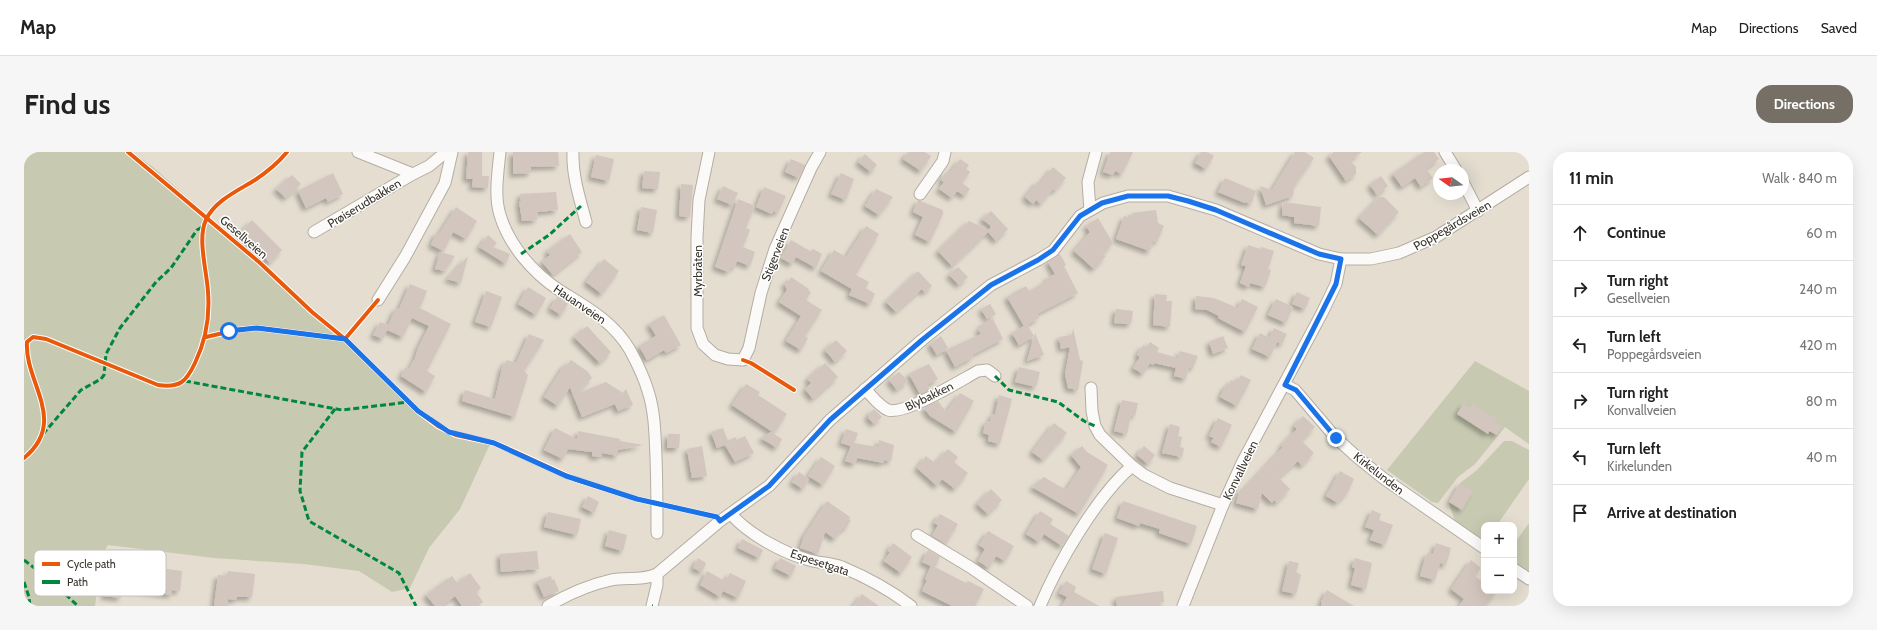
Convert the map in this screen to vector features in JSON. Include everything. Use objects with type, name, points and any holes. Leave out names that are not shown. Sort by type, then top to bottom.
[{"type":"street","name":"Prøiserudbakken","points":[[358,152],[413,174]]},
{"type":"street","name":"Prøiserudbakken","points":[[314,232],[429,166],[446,152]]},
{"type":"street","points":[[378,300],[405,258],[445,183],[452,152]]},
{"type":"street","name":"Hauanveien","points":[[500,152],[498,196],[500,215],[522,256],[544,280],[583,303],[608,323],[621,337],[641,372],[649,392],[653,421],[657,533]]},
{"type":"street","points":[[573,152],[577,191],[586,222]]},
{"type":"street","name":"Myrbråten","points":[[709,152],[699,200],[697,237],[697,328],[703,344],[711,352],[721,357],[743,360]]},
{"type":"street","name":"Stigerveien","points":[[743,360],[752,338],[761,293],[775,250],[811,168],[820,152]]},
{"type":"street","points":[[920,194],[943,162],[945,152]]},
{"type":"street","points":[[1090,210],[1088,182],[1096,152]]},
{"type":"street","points":[[1445,152],[1452,164]]},
{"type":"street","name":"Poppegårdsveien","points":[[657,574],[731,514],[769,486],[830,420],[972,299],[1008,275],[1038,260],[1053,250],[1080,216],[1102,203],[1128,196],[1168,196],[1216,210],[1314,252],[1341,259],[1371,259],[1399,253],[1436,237],[1529,177]]},
{"type":"street","points":[[1469,194],[1478,211]]},
{"type":"street","name":"Konvallveien","points":[[1132,466],[1144,475],[1170,488],[1223,505],[1243,462],[1285,385],[1336,284],[1341,259]]},
{"type":"street","name":"Blybakken","points":[[865,389],[883,407],[895,411],[910,407],[978,371],[987,370],[995,376]]},
{"type":"street","name":"Kirkelunden","points":[[1285,385],[1296,390],[1336,438],[1357,457],[1383,478],[1481,546]]},
{"type":"street","points":[[1040,606],[1061,565],[1084,526],[1105,495],[1132,466],[1100,436],[1095,426],[1092,412],[1092,388]]},
{"type":"street","points":[[1183,606],[1223,505]]},
{"type":"street","name":"Espesetgata","points":[[731,514],[745,528],[772,544],[802,557],[841,567],[886,588],[911,606]]},
{"type":"street","points":[[917,535],[970,567],[1027,606]]},
{"type":"street","points":[[1517,571],[1529,579]]},
{"type":"street","points":[[548,606],[577,591],[596,585],[621,579],[645,578],[657,574],[657,585],[652,606]]},
{"type":"green space","points":[[24,152],[132,152],[153,167],[345,339],[448,434],[491,442],[460,509],[429,548],[410,588],[392,592],[359,571],[304,564],[214,558],[166,552],[166,550],[149,550],[108,545],[105,550],[34,550],[34,596],[96,596],[95,606],[24,606]]},
{"type":"green space","points":[[1475,361],[1529,391],[1529,444],[1505,427],[1475,464],[1458,477],[1438,503],[1432,502],[1387,470]]},
{"type":"green space","points":[[1504,441],[1512,441],[1529,450],[1529,479],[1499,522],[1481,522],[1481,541],[1455,522],[1449,503],[1460,483],[1476,471]]},
{"type":"green space","points":[[1529,523],[1529,573],[1517,565],[1517,540]]},
{"type":"building","points":[[468,152],[482,152],[482,176],[489,176],[488,188],[472,187],[473,179],[466,179]]},
{"type":"building","points":[[513,152],[558,152],[559,166],[531,167],[531,173],[513,174]]},
{"type":"building","points":[[908,152],[925,152],[931,156],[921,171],[903,159]]},
{"type":"building","points":[[1110,152],[1133,152],[1122,174],[1115,171],[1113,175],[1103,172]]},
{"type":"building","points":[[1201,152],[1207,152],[1214,156],[1206,169],[1195,163]]},
{"type":"building","points":[[1295,152],[1305,152],[1314,158],[1294,187],[1293,196],[1266,205],[1260,186],[1272,190]]},
{"type":"building","points":[[1334,152],[1362,152],[1350,160],[1356,167],[1356,174],[1346,181],[1329,156]]},
{"type":"building","points":[[1424,152],[1434,152],[1439,159],[1426,169],[1433,178],[1421,187],[1415,178],[1402,187],[1393,174]]},
{"type":"building","points":[[865,154],[877,165],[871,172],[858,162]]},
{"type":"building","points":[[596,155],[614,159],[609,181],[591,177]]},
{"type":"building","points":[[791,159],[805,165],[799,178],[785,172]]},
{"type":"building","points":[[960,159],[969,165],[966,169],[970,172],[962,183],[970,189],[965,196],[957,191],[952,198],[939,189],[944,182],[941,180],[946,172],[949,174]]},
{"type":"building","points":[[1053,167],[1066,178],[1055,191],[1053,189],[1041,204],[1036,200],[1033,204],[1025,197],[1038,181],[1040,183]]},
{"type":"building","points":[[644,171],[660,172],[658,189],[642,188]]},
{"type":"building","points":[[333,173],[343,194],[328,202],[326,198],[306,208],[298,191]]},
{"type":"building","points":[[841,173],[854,179],[846,200],[831,194]]},
{"type":"building","points":[[292,175],[301,184],[286,198],[276,189]]},
{"type":"building","points":[[1381,176],[1388,186],[1377,195],[1370,185]]},
{"type":"building","points":[[1225,178],[1256,191],[1251,204],[1218,192]]},
{"type":"building","points":[[681,184],[693,185],[690,217],[679,216]]},
{"type":"building","points":[[723,186],[738,193],[732,205],[717,199]]},
{"type":"building","points":[[764,187],[786,196],[778,213],[773,211],[772,214],[756,207]]},
{"type":"building","points":[[876,189],[893,197],[879,215],[865,206]]},
{"type":"building","points":[[556,192],[558,210],[538,212],[537,220],[522,221],[519,201],[521,201],[520,194]]},
{"type":"building","points":[[1379,197],[1384,197],[1399,212],[1378,235],[1359,218]]},
{"type":"building","points":[[738,199],[755,206],[746,228],[750,230],[743,247],[755,252],[750,266],[737,261],[734,268],[731,267],[729,272],[715,267]]},
{"type":"building","points":[[918,200],[943,210],[943,214],[930,242],[915,235],[923,217],[913,212]]},
{"type":"building","points":[[1283,202],[1321,207],[1319,226],[1294,223],[1294,217],[1282,215]]},
{"type":"building","points":[[456,207],[477,221],[466,239],[453,232],[444,251],[431,245],[436,233],[439,234]]},
{"type":"building","points":[[641,207],[657,210],[653,233],[637,230]]},
{"type":"building","points":[[1156,210],[1158,223],[1164,226],[1157,242],[1153,241],[1150,251],[1116,239],[1124,216],[1131,218],[1132,213]]},
{"type":"building","points":[[991,211],[1008,229],[996,241],[988,232],[989,231],[952,266],[938,251],[969,221],[989,230],[991,226],[982,219]]},
{"type":"building","points":[[1098,218],[1113,243],[1103,254],[1106,256],[1094,269],[1074,251],[1090,232],[1086,226]]},
{"type":"building","points":[[252,220],[282,250],[270,263],[238,235]]},
{"type":"building","points":[[866,226],[879,234],[856,275],[869,282],[866,288],[875,294],[870,304],[849,295],[852,289],[821,271],[834,250],[846,257]]},
{"type":"building","points":[[570,234],[582,252],[553,275],[542,262],[550,255],[547,251]]},
{"type":"building","points":[[488,235],[497,243],[493,247],[510,254],[506,264],[479,247]]},
{"type":"building","points":[[791,240],[810,251],[813,249],[822,254],[816,268],[796,257],[792,264],[781,258]]},
{"type":"building","points":[[1248,245],[1274,251],[1268,269],[1271,270],[1265,287],[1250,283],[1249,287],[1240,283],[1246,266],[1241,265]]},
{"type":"building","points":[[440,252],[455,256],[445,271],[435,269]]},
{"type":"building","points":[[1060,254],[1066,265],[1064,266],[1078,293],[1037,314],[1039,318],[1027,325],[1034,336],[1019,345],[1012,333],[1024,326],[1007,297],[1026,286],[1029,291],[1047,281],[1046,279],[1055,274],[1048,262]]},
{"type":"building","points":[[468,256],[461,283],[447,279]]},
{"type":"building","points":[[604,259],[619,271],[602,294],[586,282]]},
{"type":"building","points":[[958,267],[968,277],[959,285],[949,275]]},
{"type":"building","points":[[918,271],[932,286],[925,293],[922,289],[896,312],[886,302]]},
{"type":"building","points":[[791,277],[809,289],[808,290],[811,292],[806,300],[822,310],[805,336],[808,338],[801,350],[786,341],[801,316],[779,302],[787,290],[784,282],[788,282]]},
{"type":"building","points":[[410,284],[427,291],[420,308],[451,324],[427,371],[435,376],[426,392],[401,376],[406,367],[409,369],[429,326],[412,318],[403,337],[387,330],[383,339],[373,335],[380,322],[388,325],[396,308],[399,309]]},
{"type":"building","points":[[528,287],[546,298],[536,315],[518,304]]},
{"type":"building","points":[[486,291],[502,297],[491,327],[475,322]]},
{"type":"building","points":[[1297,292],[1310,298],[1305,309],[1292,304]]},
{"type":"building","points":[[1155,294],[1167,295],[1166,301],[1172,301],[1170,327],[1153,325]]},
{"type":"building","points":[[1196,296],[1214,298],[1238,308],[1242,299],[1258,307],[1245,332],[1218,318],[1219,316],[1207,310],[1195,309]]},
{"type":"building","points":[[557,297],[568,304],[561,315],[550,308]]},
{"type":"building","points":[[1276,299],[1293,307],[1286,323],[1268,315]]},
{"type":"building","points":[[990,304],[996,314],[987,319],[981,309]]},
{"type":"building","points":[[1116,309],[1133,311],[1131,324],[1114,323]]},
{"type":"building","points":[[664,315],[681,345],[666,353],[664,350],[647,360],[639,346],[656,336],[649,324]]},
{"type":"building","points":[[993,319],[1003,339],[972,355],[973,357],[955,367],[946,350],[981,334],[978,329],[982,327],[981,325]]},
{"type":"building","points":[[587,326],[611,352],[600,363],[574,337]]},
{"type":"building","points":[[1073,328],[1080,360],[1083,361],[1078,390],[1068,388],[1065,374],[1070,347],[1061,349],[1059,337],[1072,335]]},
{"type":"building","points":[[1274,328],[1287,334],[1282,344],[1277,342],[1270,357],[1252,349],[1260,333],[1269,338]]},
{"type":"building","points":[[1035,333],[1044,355],[1027,361],[1034,336]]},
{"type":"building","points":[[529,334],[544,340],[524,371],[528,375],[515,417],[462,401],[465,390],[495,399],[502,368],[507,360],[516,363]]},
{"type":"building","points":[[941,336],[948,348],[937,355],[930,344]]},
{"type":"building","points":[[1223,336],[1228,348],[1213,354],[1209,342]]},
{"type":"building","points":[[836,340],[847,351],[835,362],[825,350]]},
{"type":"building","points":[[1150,342],[1159,348],[1157,352],[1178,358],[1180,351],[1198,356],[1193,368],[1189,367],[1186,379],[1174,376],[1176,368],[1154,363],[1153,365],[1150,363],[1143,374],[1133,368],[1140,357],[1137,355],[1143,345],[1146,348]]},
{"type":"building","points":[[571,360],[587,371],[592,378],[574,395],[606,382],[623,393],[626,389],[633,405],[618,411],[615,404],[582,417],[570,387],[558,406],[544,397],[565,364],[567,365]]},
{"type":"building","points":[[825,363],[838,377],[813,399],[805,389],[811,383],[807,379]]},
{"type":"building","points":[[929,364],[938,379],[927,385],[930,390],[920,394],[909,374]]},
{"type":"building","points":[[1019,367],[1040,372],[1036,387],[1015,382]]},
{"type":"building","points":[[899,372],[908,381],[897,390],[889,380]]},
{"type":"building","points":[[1241,375],[1251,380],[1237,406],[1220,397],[1226,385],[1228,386],[1231,380],[1237,382]]},
{"type":"building","points":[[746,384],[760,392],[758,395],[787,414],[774,433],[732,405]]},
{"type":"building","points":[[960,393],[974,401],[956,432],[930,416],[924,408],[938,401],[946,412]]},
{"type":"building","points":[[999,395],[1012,399],[1000,444],[988,441],[989,435],[983,433],[986,421],[990,422],[992,414],[995,415]]},
{"type":"building","points":[[1122,400],[1138,403],[1135,416],[1131,415],[1127,434],[1114,431]]},
{"type":"building","points":[[1463,404],[1470,407],[1472,404],[1497,419],[1495,422],[1502,426],[1497,435],[1489,431],[1488,434],[1457,414]]},
{"type":"building","points":[[874,409],[882,417],[874,424],[868,418],[869,414]]},
{"type":"building","points":[[1303,416],[1315,427],[1302,441],[1314,453],[1302,466],[1298,461],[1279,478],[1290,489],[1277,503],[1274,500],[1272,503],[1262,493],[1258,509],[1236,503],[1240,489],[1243,490],[1283,447],[1281,446],[1297,429],[1294,426]]},
{"type":"building","points":[[1218,418],[1232,425],[1221,447],[1211,442],[1214,438],[1209,436]]},
{"type":"building","points":[[1054,423],[1067,433],[1043,460],[1032,452]]},
{"type":"building","points":[[1170,424],[1180,427],[1178,436],[1182,437],[1180,447],[1184,448],[1182,457],[1162,453]]},
{"type":"building","points":[[555,428],[577,439],[578,431],[643,445],[618,450],[618,456],[602,453],[601,457],[592,456],[592,452],[568,449],[563,459],[544,450]]},
{"type":"building","points":[[723,428],[728,441],[735,437],[737,440],[745,436],[754,453],[735,462],[725,445],[717,448],[711,432]]},
{"type":"building","points":[[846,429],[858,433],[854,443],[878,447],[879,440],[894,445],[891,461],[884,460],[884,463],[857,458],[855,464],[845,461],[851,446],[841,443]]},
{"type":"building","points":[[771,432],[782,439],[777,448],[761,438]]},
{"type":"building","points":[[668,434],[680,434],[679,448],[667,448]]},
{"type":"building","points":[[702,446],[707,476],[692,478],[687,449]]},
{"type":"building","points":[[1082,446],[1087,452],[1108,465],[1079,514],[1032,487],[1044,477],[1066,490],[1081,467],[1071,455]]},
{"type":"building","points":[[1144,446],[1155,455],[1148,464],[1137,455]]},
{"type":"building","points":[[948,449],[958,457],[954,462],[968,473],[955,489],[942,479],[937,486],[917,468],[926,456],[935,463]]},
{"type":"building","points":[[821,457],[835,466],[823,485],[808,476]]},
{"type":"building","points":[[1340,471],[1354,479],[1347,494],[1346,493],[1343,499],[1341,498],[1338,503],[1326,496]]},
{"type":"building","points":[[799,472],[809,479],[803,489],[792,482]]},
{"type":"building","points":[[1460,483],[1473,491],[1462,510],[1449,502]]},
{"type":"building","points":[[991,489],[1002,500],[988,514],[977,504]]},
{"type":"building","points":[[588,496],[599,502],[594,513],[582,507]]},
{"type":"building","points":[[827,501],[850,517],[849,519],[851,520],[845,529],[843,528],[835,539],[825,532],[818,554],[800,548],[804,536]]},
{"type":"building","points":[[1123,501],[1197,526],[1191,544],[1159,533],[1160,529],[1140,523],[1139,526],[1117,518]]},
{"type":"building","points":[[1372,510],[1381,514],[1379,520],[1393,525],[1385,545],[1370,540],[1374,530],[1365,527]]},
{"type":"building","points":[[1040,511],[1053,519],[1050,524],[1069,536],[1062,546],[1044,534],[1039,542],[1026,534]]},
{"type":"building","points":[[548,512],[581,519],[577,535],[544,527]]},
{"type":"building","points":[[940,514],[958,524],[946,544],[932,536],[938,525],[934,523]]},
{"type":"building","points":[[609,530],[627,535],[623,551],[605,546]]},
{"type":"building","points":[[988,531],[1014,546],[1005,561],[996,556],[989,568],[978,561],[985,549],[979,545]]},
{"type":"building","points":[[1105,533],[1118,538],[1106,574],[1092,569]]},
{"type":"building","points":[[742,539],[763,550],[759,558],[738,548]]},
{"type":"building","points":[[893,543],[912,557],[901,573],[884,561],[890,552],[888,551]]},
{"type":"building","points":[[1436,543],[1451,548],[1446,565],[1440,563],[1435,580],[1420,576],[1425,558],[1428,553],[1433,554]]},
{"type":"building","points":[[928,550],[940,557],[935,567],[966,583],[968,581],[984,589],[975,606],[952,606],[922,591],[927,580],[925,579],[931,566],[922,562]]},
{"type":"building","points":[[537,551],[539,569],[501,572],[500,554]]},
{"type":"building","points":[[698,558],[706,563],[702,572],[693,568]]},
{"type":"building","points":[[780,558],[796,566],[791,576],[775,568]]},
{"type":"building","points":[[1355,558],[1372,563],[1366,589],[1351,585],[1355,568],[1352,567]]},
{"type":"building","points":[[1471,560],[1481,568],[1475,576],[1481,581],[1481,594],[1495,594],[1486,606],[1459,606],[1464,599],[1451,589]]},
{"type":"building","points":[[1289,561],[1299,563],[1296,572],[1301,575],[1296,594],[1282,591]]},
{"type":"building","points":[[166,569],[182,571],[180,591],[172,590],[172,595],[166,594]]},
{"type":"building","points":[[228,571],[255,574],[252,597],[237,597],[236,600],[228,599],[228,606],[214,606],[218,575],[228,576]]},
{"type":"building","points":[[707,571],[725,581],[730,573],[746,581],[738,598],[723,591],[720,597],[700,585]]},
{"type":"building","points":[[470,573],[481,588],[476,592],[483,602],[478,606],[462,606],[455,596],[442,606],[435,606],[426,595],[452,576],[457,583]]},
{"type":"building","points":[[551,576],[552,580],[554,579],[559,591],[544,597],[537,581]]},
{"type":"building","points":[[1066,581],[1076,587],[1074,592],[1099,606],[1062,606],[1067,597],[1059,593]]},
{"type":"building","points":[[1327,590],[1354,606],[1321,606],[1321,602]]},
{"type":"building","points":[[1163,591],[1164,602],[1160,602],[1161,606],[1117,606],[1116,597]]},
{"type":"building","points":[[862,594],[879,606],[853,606]]},
{"type":"building","points":[[104,596],[121,596],[121,598]]},
{"type":"marked path","points":[[521,254],[549,235],[581,206]]},
{"type":"marked path","points":[[43,434],[81,390],[101,379],[104,375],[106,354],[120,328],[156,282],[171,268],[197,230],[204,226]]},
{"type":"marked path","points":[[995,376],[1009,390],[1058,402],[1084,421],[1095,426]]},
{"type":"marked path","points":[[185,381],[342,410],[409,402]]},
{"type":"marked path","points":[[335,409],[302,452],[300,491],[309,521],[399,573],[416,606]]},
{"type":"marked path","points":[[24,560],[34,568]]},
{"type":"marked path","points":[[24,582],[29,597],[30,606]]},
{"type":"marked path","points":[[67,596],[78,606]]},
{"type":"cycle path","name":"Gesellveien","points":[[128,152],[259,262],[312,312],[345,339],[418,411],[438,426],[456,435],[494,443],[574,479],[637,499],[717,517],[720,521]]},
{"type":"cycle path","points":[[24,458],[37,444],[43,430],[44,416],[28,357],[27,342],[33,337],[46,339],[158,385],[172,386],[181,382],[189,375],[199,354],[208,319],[207,284],[202,245],[203,227],[206,220],[215,207],[235,192],[264,174],[287,152]]},
{"type":"cycle path","points":[[345,339],[378,300]]},
{"type":"cycle path","points":[[206,337],[236,330],[257,328],[345,339]]},
{"type":"cycle path","points":[[743,360],[751,363],[794,390]]},
{"type":"route","points":[[229,331],[257,328],[345,339],[418,411],[438,426],[449,432],[502,446],[574,479],[637,499],[657,502],[692,512],[717,517],[720,521],[756,497],[769,486],[830,420],[922,340],[972,299],[991,285],[1038,260],[1058,246],[1080,216],[1102,203],[1116,198],[1149,195],[1168,196],[1216,210],[1319,254],[1341,259],[1336,284],[1285,385],[1296,390],[1336,438]]}]
